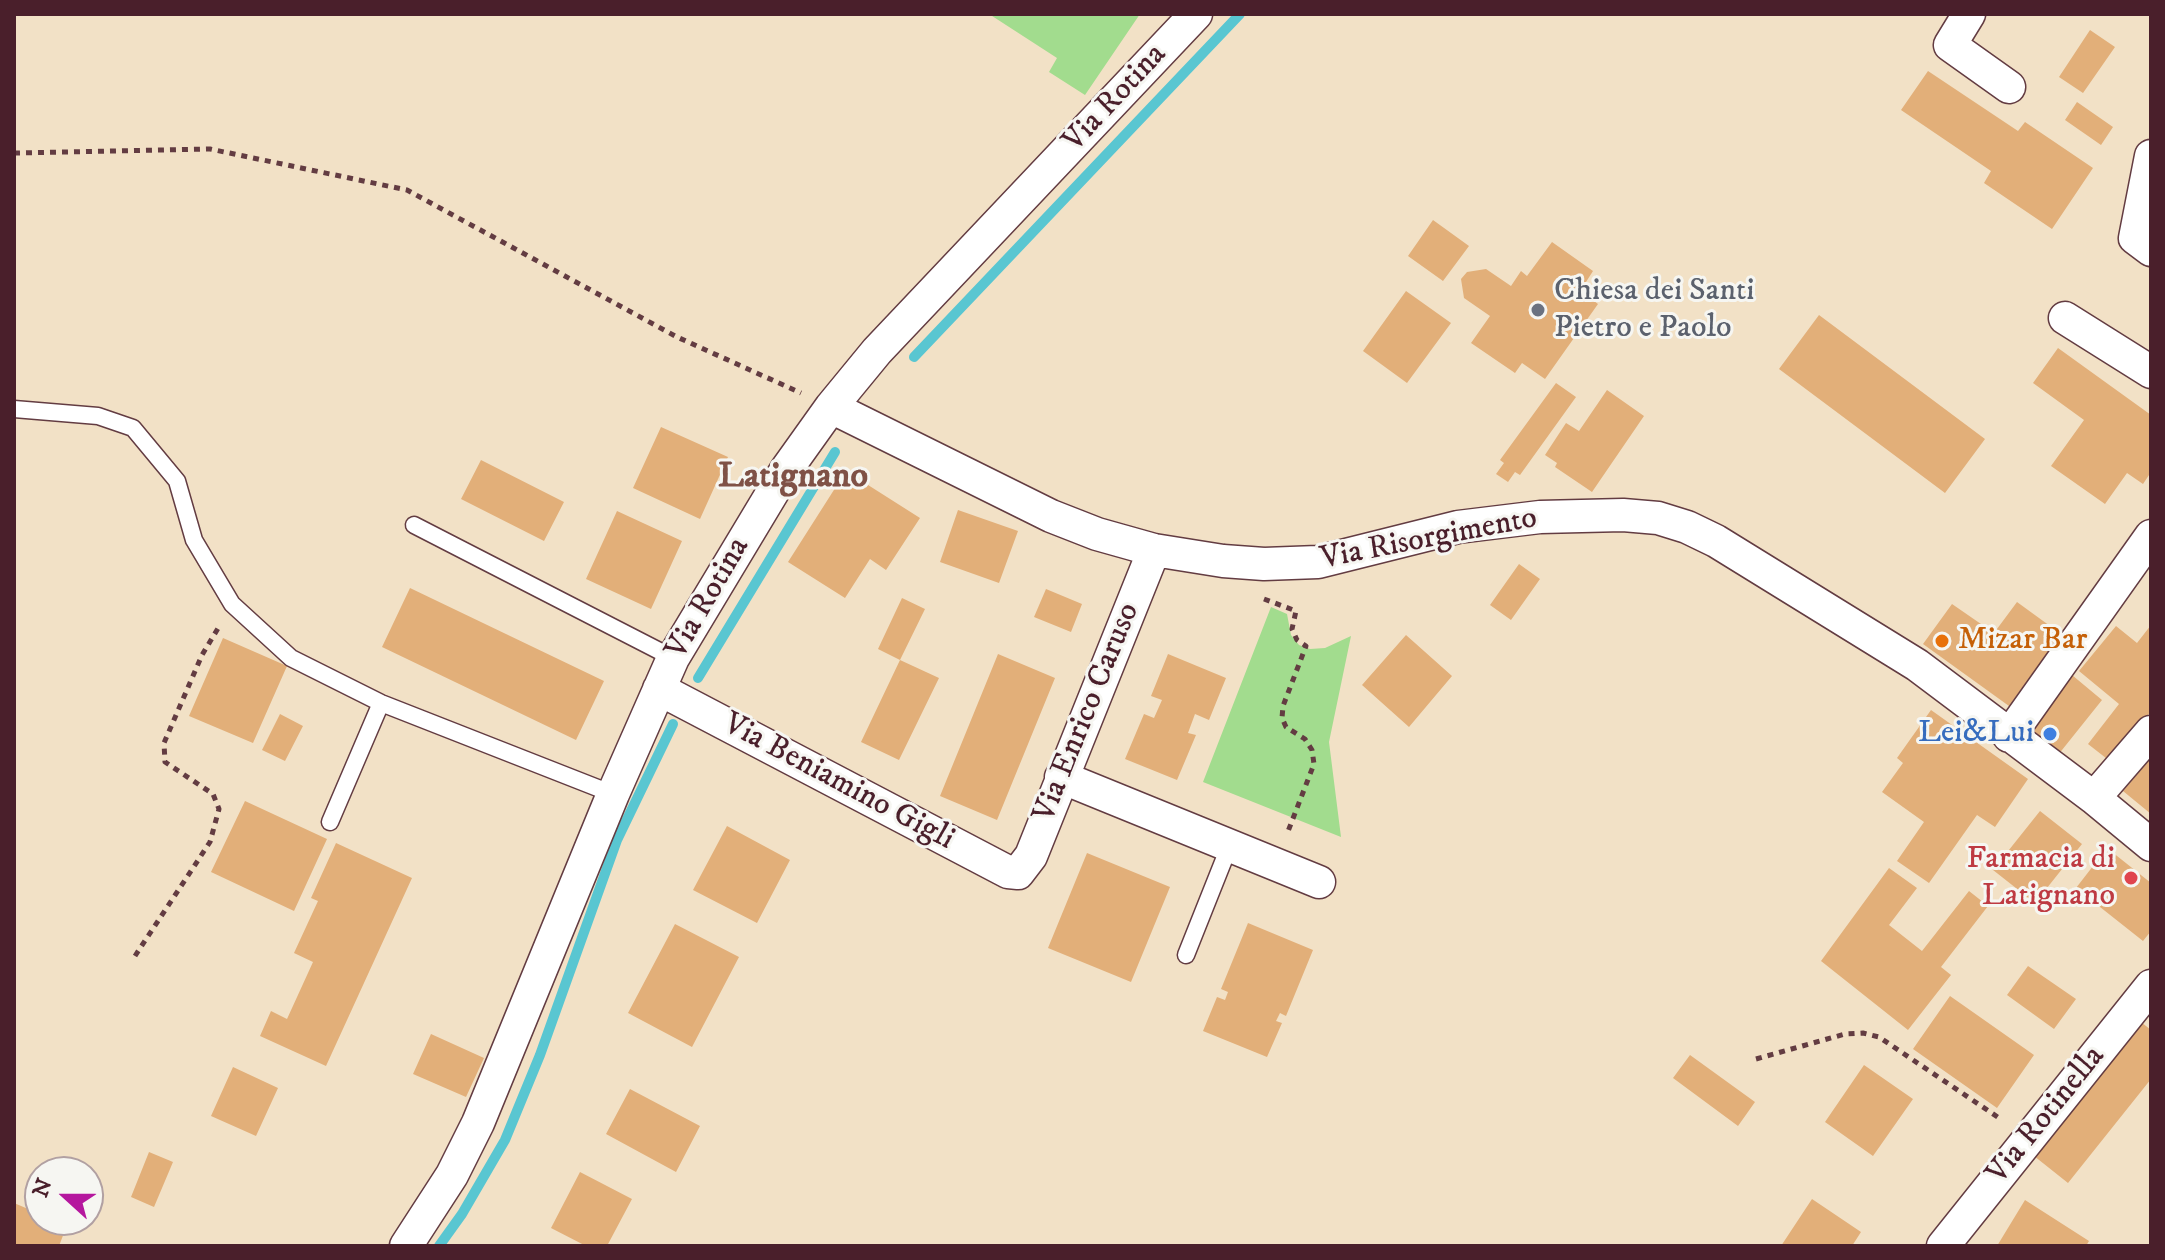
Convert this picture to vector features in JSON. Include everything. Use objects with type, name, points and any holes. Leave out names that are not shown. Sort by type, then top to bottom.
[{"type":"street","name":"Via Rotina","points":[[406,1246],[452,1175],[478,1123],[613,794],[673,658],[786,470],[831,407],[877,351],[1196,14]]},
{"type":"street","points":[[1969,14],[1950,45],[2009,87]]},
{"type":"street","points":[[2151,156],[2135,238],[2151,250]]},
{"type":"street","points":[[2065,318],[2151,372]]},
{"type":"street","name":"Via Risorgimento","points":[[831,407],[1051,516],[1097,534],[1154,550],[1223,561],[1264,564],[1318,562],[1458,527],[1540,517],[1623,515],[1658,518],[1687,527],[1716,541],[1917,665],[2094,798],[2151,845]]},
{"type":"street","points":[[2009,736],[2151,536]]},
{"type":"street","name":"Via Enrico Caruso","points":[[1018,873],[1031,856],[1154,550]]},
{"type":"street","name":"Via Beniamino Gigli","points":[[659,689],[1008,872],[1018,873]]},
{"type":"street","points":[[2094,798],[2151,732]]},
{"type":"street","points":[[1061,777],[1319,882]]},
{"type":"street","name":"Via Rotinella","points":[[1943,1246],[2151,986]]},
{"type":"lane","points":[[14,409],[98,416],[133,428],[177,481],[194,540],[232,604],[291,658],[381,703],[613,794]]},
{"type":"lane","points":[[414,525],[673,658]]},
{"type":"lane","points":[[330,822],[381,703]]},
{"type":"lane","points":[[1186,955],[1229,847]]},
{"type":"path","points":[[14,153],[210,149],[407,190],[677,337],[831,407]]},
{"type":"path","points":[[1255,596],[1296,611],[1292,629],[1297,640],[1306,646],[1283,706],[1282,718],[1286,727],[1305,739],[1312,750],[1314,764],[1275,865]]},
{"type":"path","points":[[135,956],[210,842],[219,809],[213,794],[165,762],[164,743],[202,655],[232,604]]},
{"type":"path","points":[[1756,1059],[1845,1034],[1863,1033],[1879,1037],[1957,1088],[2028,1140]]},
{"type":"green space","points":[[989,14],[1140,14],[1085,95],[1049,72],[1057,58]]},
{"type":"green space","points":[[1271,607],[1287,614],[1291,635],[1299,645],[1310,649],[1325,648],[1351,636],[1329,742],[1341,837],[1203,782]]},
{"type":"building","points":[[2090,30],[2115,47],[2083,93],[2059,77]]},
{"type":"building","points":[[1928,71],[2018,131],[2025,122],[2093,168],[2052,229],[1984,183],[1991,171],[1901,110]]},
{"type":"building","points":[[2077,102],[2113,127],[2101,145],[2065,120]]},
{"type":"building","points":[[1433,220],[1469,246],[1443,281],[1408,256]]},
{"type":"building","name":"Chiesa dei Santi Pietro e Paolo","points":[[1552,242],[1593,271],[1586,282],[1596,289],[1590,298],[1598,304],[1545,379],[1522,363],[1515,373],[1471,343],[1490,316],[1464,298],[1461,279],[1467,272],[1486,269],[1511,286],[1521,271],[1527,276]]},
{"type":"building","points":[[1406,291],[1451,323],[1407,383],[1363,351]]},
{"type":"building","points":[[1819,315],[1985,439],[1945,493],[1779,369]]},
{"type":"building","points":[[2058,348],[2151,415],[2151,472],[2143,484],[2127,473],[2105,504],[2051,466],[2084,420],[2033,383]]},
{"type":"building","points":[[1556,383],[1576,397],[1520,475],[1515,472],[1508,482],[1496,474],[1504,463],[1500,460]]},
{"type":"building","points":[[1607,390],[1644,416],[1592,492],[1555,467],[1557,463],[1545,455],[1566,423],[1579,431]]},
{"type":"building","points":[[661,427],[728,457],[700,519],[633,488]]},
{"type":"building","points":[[481,460],[564,502],[544,541],[461,499]]},
{"type":"building","points":[[846,471],[920,518],[886,570],[870,559],[845,598],[788,562]]},
{"type":"building","points":[[958,510],[1018,531],[999,583],[940,562]]},
{"type":"building","points":[[617,511],[682,541],[651,609],[586,579]]},
{"type":"building","points":[[1519,564],[1540,579],[1511,620],[1490,605]]},
{"type":"building","points":[[410,588],[604,681],[576,740],[382,647]]},
{"type":"building","points":[[1046,589],[1082,604],[1071,632],[1034,617]]},
{"type":"building","points":[[902,598],[925,609],[900,660],[878,649]]},
{"type":"building","points":[[2017,602],[2061,634],[2009,706],[1923,644],[1952,604],[1994,633]]},
{"type":"building","points":[[2151,625],[2151,711],[2111,762],[2088,744],[2119,704],[2079,671],[2116,626],[2137,643]]},
{"type":"building","points":[[1406,635],[1452,676],[1409,727],[1362,685]]},
{"type":"building","points":[[223,638],[287,666],[253,743],[189,716]]},
{"type":"building","points":[[998,654],[1055,678],[997,820],[940,796]]},
{"type":"building","points":[[1168,654],[1226,678],[1209,720],[1195,714],[1188,733],[1196,735],[1177,780],[1125,759],[1144,714],[1154,718],[1162,700],[1151,696]]},
{"type":"building","points":[[900,660],[939,678],[899,760],[861,742]]},
{"type":"building","points":[[2072,675],[2102,700],[2058,755],[2027,730]]},
{"type":"building","points":[[1931,710],[2028,779],[1995,827],[1977,815],[1929,883],[1897,861],[1924,822],[1882,792],[1903,763],[1897,758]]},
{"type":"building","points":[[280,714],[303,726],[285,761],[262,750]]},
{"type":"building","points":[[2151,758],[2151,814],[2123,791]]},
{"type":"building","points":[[245,801],[327,839],[294,911],[211,872]]},
{"type":"building","points":[[2040,811],[2082,844],[2035,903],[1993,870]]},
{"type":"building","points":[[727,826],[790,860],[757,923],[693,890]]},
{"type":"building","points":[[336,843],[412,878],[326,1066],[260,1036],[271,1011],[287,1019],[313,962],[294,953],[318,901],[311,898]]},
{"type":"building","points":[[2107,848],[2151,883],[2151,931],[2143,941],[2076,888]]},
{"type":"building","points":[[1087,853],[1170,887],[1131,982],[1048,948]]},
{"type":"building","points":[[1889,868],[1917,888],[1889,925],[1922,951],[1969,891],[1988,906],[1941,967],[1951,975],[1908,1030],[1821,961]]},
{"type":"building","points":[[1248,923],[1313,950],[1286,1016],[1280,1013],[1276,1021],[1282,1023],[1267,1057],[1203,1031],[1217,997],[1225,1000],[1228,992],[1221,989]]},
{"type":"building","points":[[675,924],[739,957],[692,1047],[628,1013]]},
{"type":"building","points":[[2028,966],[2076,999],[2054,1029],[2007,995]]},
{"type":"building","points":[[1950,996],[2034,1055],[1997,1108],[1913,1049]]},
{"type":"building","points":[[2136,1018],[2151,1030],[2151,1079],[2068,1183],[2029,1152]]},
{"type":"building","points":[[431,1034],[484,1058],[466,1097],[413,1074]]},
{"type":"building","points":[[1690,1055],[1755,1102],[1738,1126],[1673,1078]]},
{"type":"building","points":[[1864,1065],[1913,1099],[1873,1156],[1825,1122]]},
{"type":"building","points":[[233,1067],[278,1088],[256,1136],[211,1116]]},
{"type":"building","points":[[630,1089],[700,1126],[676,1172],[606,1134]]},
{"type":"building","points":[[149,1152],[173,1162],[154,1207],[131,1197]]},
{"type":"building","points":[[580,1172],[632,1199],[607,1246],[586,1246],[551,1228]]},
{"type":"building","points":[[1812,1199],[1861,1232],[1852,1246],[1781,1246]]},
{"type":"building","points":[[2025,1200],[2089,1241],[2086,1246],[1997,1246]]},
{"type":"building","points":[[14,1203],[24,1207],[24,1236],[63,1236],[59,1246],[14,1246]]},
{"type":"waterway","points":[[914,357],[1240,14]]},
{"type":"waterway","points":[[698,678],[835,452]]},
{"type":"waterway","points":[[439,1246],[462,1214],[505,1140],[540,1055],[617,840],[673,724]]},
{"type":"place","name":"Chiesa dei Santi Pietro e Paolo","points":[[1538,310]]},
{"type":"place","name":"Mizar Bar","points":[[1942,641]]},
{"type":"place","name":"Lei&Lui","points":[[2050,734]]},
{"type":"place","name":"Farmacia di Latignano","points":[[2131,878]]},
{"type":"district","name":"Latignano","points":[[793,479]]}]
